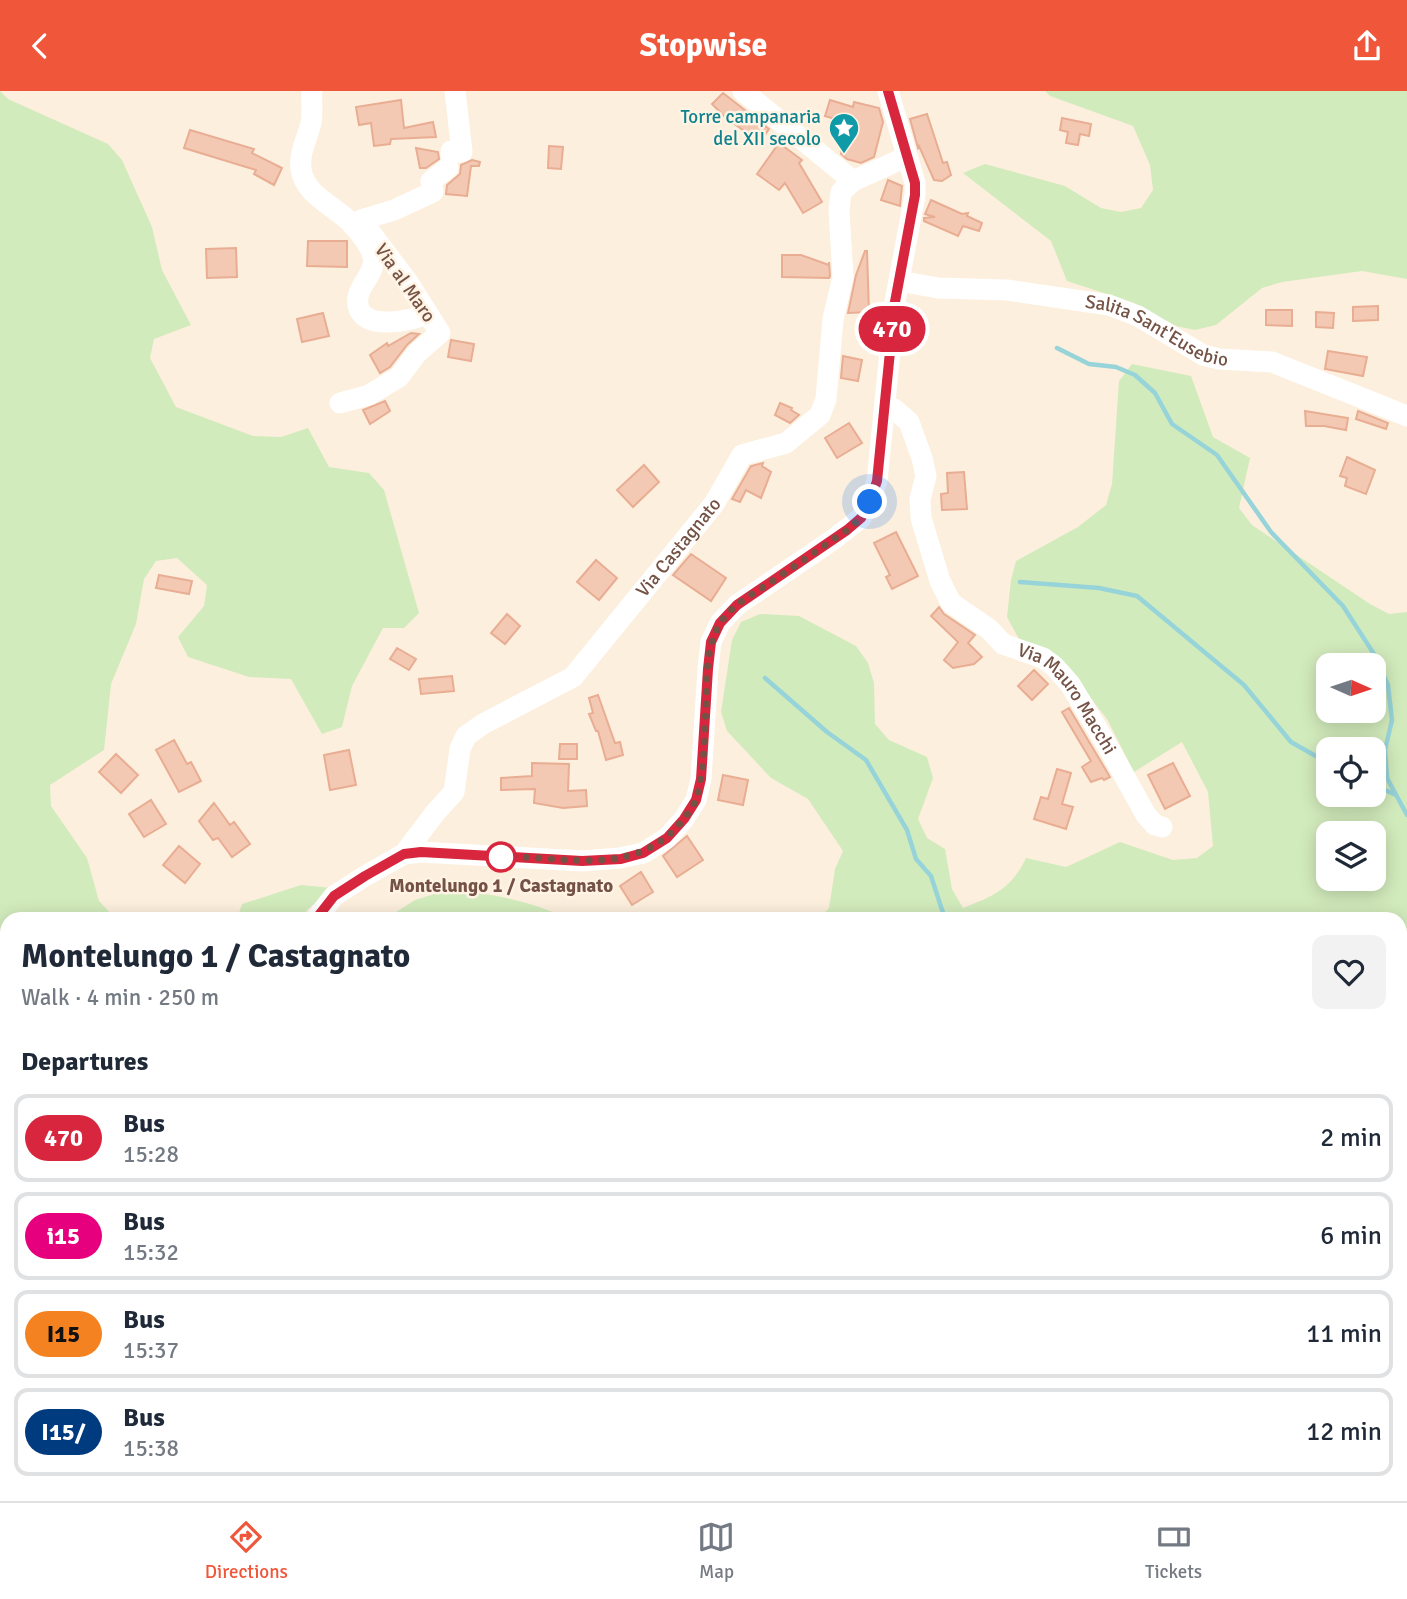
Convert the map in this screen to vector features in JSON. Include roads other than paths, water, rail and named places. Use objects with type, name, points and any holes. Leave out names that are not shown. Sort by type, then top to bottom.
[{"type":"street","points":[[312,91],[312,121],[302,148],[301,171],[316,196],[350,222],[372,254],[373,267],[359,293],[359,307],[367,317],[380,322],[404,321],[427,314]]},
{"type":"street","name":"Via al Maro","points":[[340,403],[369,395],[399,377],[417,353],[440,333],[407,281],[361,220],[394,210],[433,192],[431,181],[449,161],[451,151],[462,152],[454,91]]},
{"type":"street","points":[[743,91],[833,164],[847,187],[906,157]]},
{"type":"street","points":[[321,912],[334,896],[404,854],[421,852],[582,861],[621,859],[643,853],[667,838],[684,819],[696,800],[701,779],[711,642],[720,623],[737,605],[861,518],[877,481],[899,281],[915,195],[915,183],[888,91]]},
{"type":"street","name":"Via Castagnato","points":[[404,854],[454,792],[460,750],[466,736],[483,724],[573,677],[714,504],[742,455],[786,443],[820,415],[826,399],[833,319],[843,277],[839,211],[847,187]]},
{"type":"street","name":"Salita Sant'Eusebio","points":[[899,281],[938,288],[1007,291],[1109,305],[1138,316],[1203,355],[1219,359],[1272,362],[1407,416]]},
{"type":"street","name":"Via Mauro Macchi","points":[[885,406],[894,409],[909,422],[922,458],[926,476],[920,499],[920,518],[940,581],[951,603],[989,629],[1003,645],[1043,658],[1054,666],[1083,704],[1146,815],[1155,825],[1162,827]]},
{"type":"waterway","points":[[1057,348],[1089,364],[1116,367],[1135,375],[1155,393],[1172,424],[1217,455],[1271,532],[1343,606],[1374,654],[1388,685],[1392,720],[1385,750],[1387,778],[1407,815]]},
{"type":"waterway","points":[[1020,582],[1099,588],[1137,596],[1244,685],[1291,742],[1316,756]]},
{"type":"waterway","points":[[765,678],[827,732],[866,760],[907,830],[916,859],[931,876],[943,912]]},
{"type":"waterway","points":[[1386,790],[1396,795]]},
{"type":"place","name":"Torre campanaria del XII secolo","points":[[844,155]]},
{"type":"place","name":"Montelungo 1 / Castagnato","points":[[501,857]]}]
